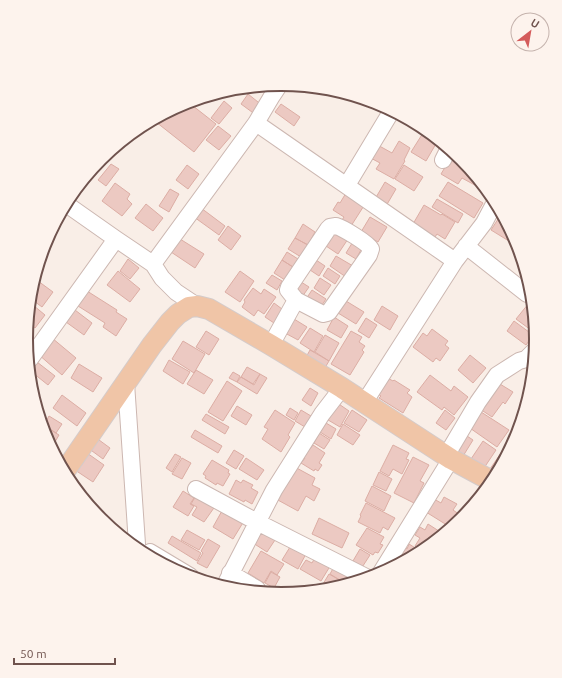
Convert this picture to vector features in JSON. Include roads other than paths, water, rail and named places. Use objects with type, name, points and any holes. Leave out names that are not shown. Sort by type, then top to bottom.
[{"type":"main road","points":[[68,466],[152,345],[170,322],[178,314],[189,307],[197,306],[209,309],[271,345],[342,388],[448,457],[486,478]]},
{"type":"street","points":[[153,264],[256,123],[275,91]]},
{"type":"street","points":[[347,185],[389,116]]},
{"type":"street","points":[[256,123],[455,261]]},
{"type":"street","points":[[71,207],[153,264],[162,278],[176,292],[197,306]]},
{"type":"street","points":[[364,403],[455,261],[484,223],[492,208]]},
{"type":"street","points":[[339,226],[369,245],[371,249],[330,312],[325,314],[320,313],[296,300],[288,290],[290,283],[330,227],[339,226]]},
{"type":"street","points":[[34,354],[116,239]]},
{"type":"street","points":[[466,246],[524,292]]},
{"type":"street","points":[[271,345],[296,300]]},
{"type":"street","points":[[386,563],[478,402],[497,375],[528,357]]},
{"type":"street","points":[[126,383],[137,541]]},
{"type":"street","points":[[244,584],[228,578],[274,490],[322,414],[342,388]]},
{"type":"street","points":[[196,489],[257,522],[360,574]]}]
